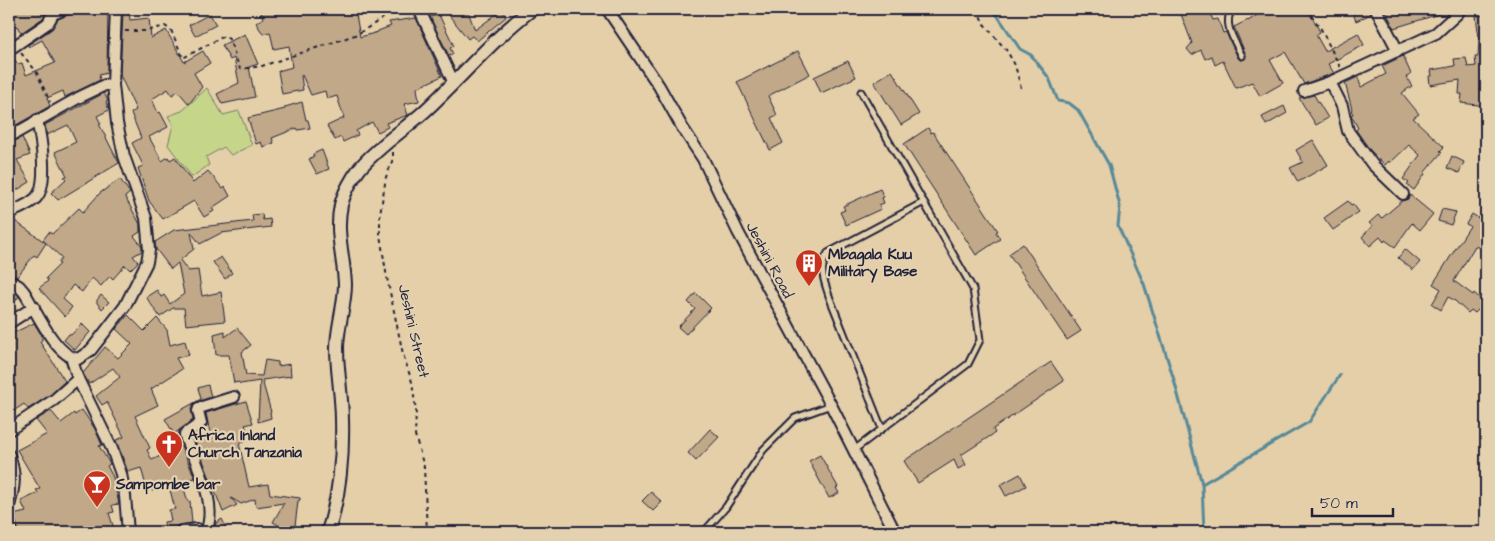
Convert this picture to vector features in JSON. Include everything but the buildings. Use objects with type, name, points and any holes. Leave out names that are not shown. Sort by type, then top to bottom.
[{"type":"street","points":[[13,47],[48,23],[52,14],[65,9]]},
{"type":"street","points":[[9,280],[24,292],[57,345],[71,357],[78,359],[91,350],[119,314],[147,262],[149,250],[146,218],[124,156],[112,84],[116,9]]},
{"type":"street","points":[[419,9],[454,83]]},
{"type":"street","points":[[328,532],[335,510],[341,457],[342,420],[337,347],[345,283],[340,248],[341,205],[359,169],[426,110],[507,30],[532,9]]},
{"type":"street","name":"Jeshini Road","points":[[607,9],[659,86],[703,159],[738,232],[831,405],[895,532]]},
{"type":"street","points":[[1376,9],[1398,51]]},
{"type":"street","points":[[1304,90],[1330,82],[1436,33],[1458,13],[1459,9]]},
{"type":"street","points":[[1330,82],[1342,106],[1348,131],[1372,164],[1403,194]]},
{"type":"street","points":[[9,137],[54,111],[105,85],[112,84]]},
{"type":"street","points":[[9,213],[34,200],[40,192],[43,163],[37,120]]},
{"type":"street","points":[[9,322],[34,307]]},
{"type":"street","points":[[71,357],[78,379],[112,449],[121,474],[128,532]]},
{"type":"street","points":[[9,430],[54,400],[78,379]]},
{"type":"street","points":[[206,532],[210,519],[210,508],[195,457],[185,438],[189,430],[201,423],[199,408],[234,397]]},
{"type":"street","points":[[9,455],[15,482],[9,506]]},
{"type":"street","points":[[9,522],[12,532]]},
{"type":"street","points":[[180,532],[197,529],[198,532]]},
{"type":"lane","points":[[1232,9],[1228,21],[1230,32],[1242,56]]},
{"type":"lane","points":[[854,450],[968,364],[980,340],[973,289],[861,92]]},
{"type":"lane","points":[[882,429],[829,296],[822,274],[822,261],[828,253],[924,202]]},
{"type":"lane","points":[[704,532],[726,507],[763,450],[795,418],[831,405]]},
{"type":"path","points":[[116,35],[128,31],[146,31],[165,26],[171,30],[183,58],[224,36],[229,39],[240,69],[262,66],[355,35],[401,9]]},
{"type":"path","points":[[977,9],[984,24],[1007,51],[1015,65],[1022,92]]},
{"type":"path","points":[[1306,9],[1320,27],[1344,75]]},
{"type":"path","points":[[13,47],[22,54],[36,71],[54,111]]},
{"type":"path","name":"Jeshini Street","points":[[394,137],[393,159],[386,177],[380,214],[380,235],[403,354],[412,382],[416,410],[416,435],[424,467],[427,532]]},
{"type":"path","points":[[1486,262],[1484,271],[1486,286]]},
{"type":"green space","points":[[207,88],[223,115],[239,111],[252,145],[231,155],[224,147],[206,157],[209,165],[192,177],[168,145],[173,125],[168,116],[182,111]]},
{"type":"waterway","points":[[993,9],[1020,49],[1031,55],[1049,78],[1058,101],[1069,103],[1078,110],[1109,165],[1120,206],[1118,226],[1144,284],[1174,380],[1202,484],[1204,532]]},
{"type":"waterway","points":[[1202,484],[1309,422],[1340,375]]},
{"type":"place","name":"Mbagala Kuu Military Base","points":[[809,287]]},
{"type":"place","name":"Africa Inland Church Tanzania","points":[[169,468]]},
{"type":"place","name":"Sampombe bar","points":[[97,508]]}]
